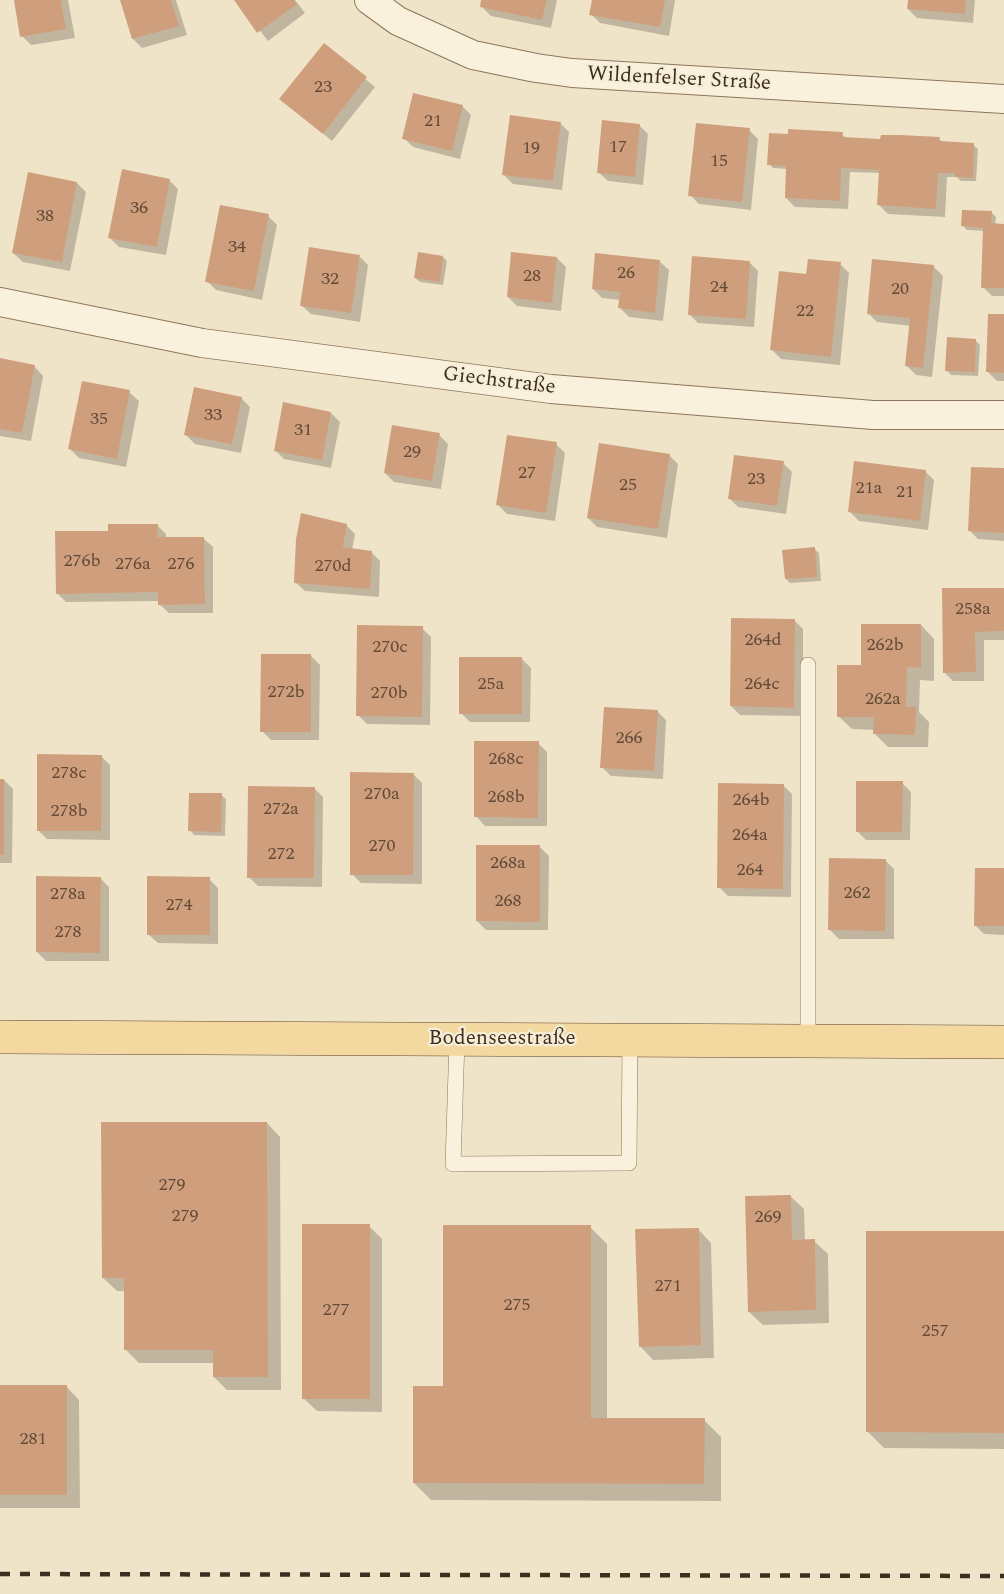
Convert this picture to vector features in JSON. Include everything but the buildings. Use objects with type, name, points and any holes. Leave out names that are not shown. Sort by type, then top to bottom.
[{"type":"main road","name":"Bodenseestraße","points":[[0,1036],[1004,1042]]},
{"type":"street","name":"Wildenfelser Straße","points":[[369,0],[398,21],[473,55],[536,68],[572,73],[1004,99]]},
{"type":"street","name":"Giechstraße","points":[[0,302],[202,343],[551,389],[873,415],[1004,415]]},
{"type":"lane","points":[[808,665],[808,1041]]},
{"type":"lane","points":[[457,1040],[453,1164],[629,1163],[630,1040]]},
{"type":"railway","points":[[0,1574],[1004,1576]]}]
